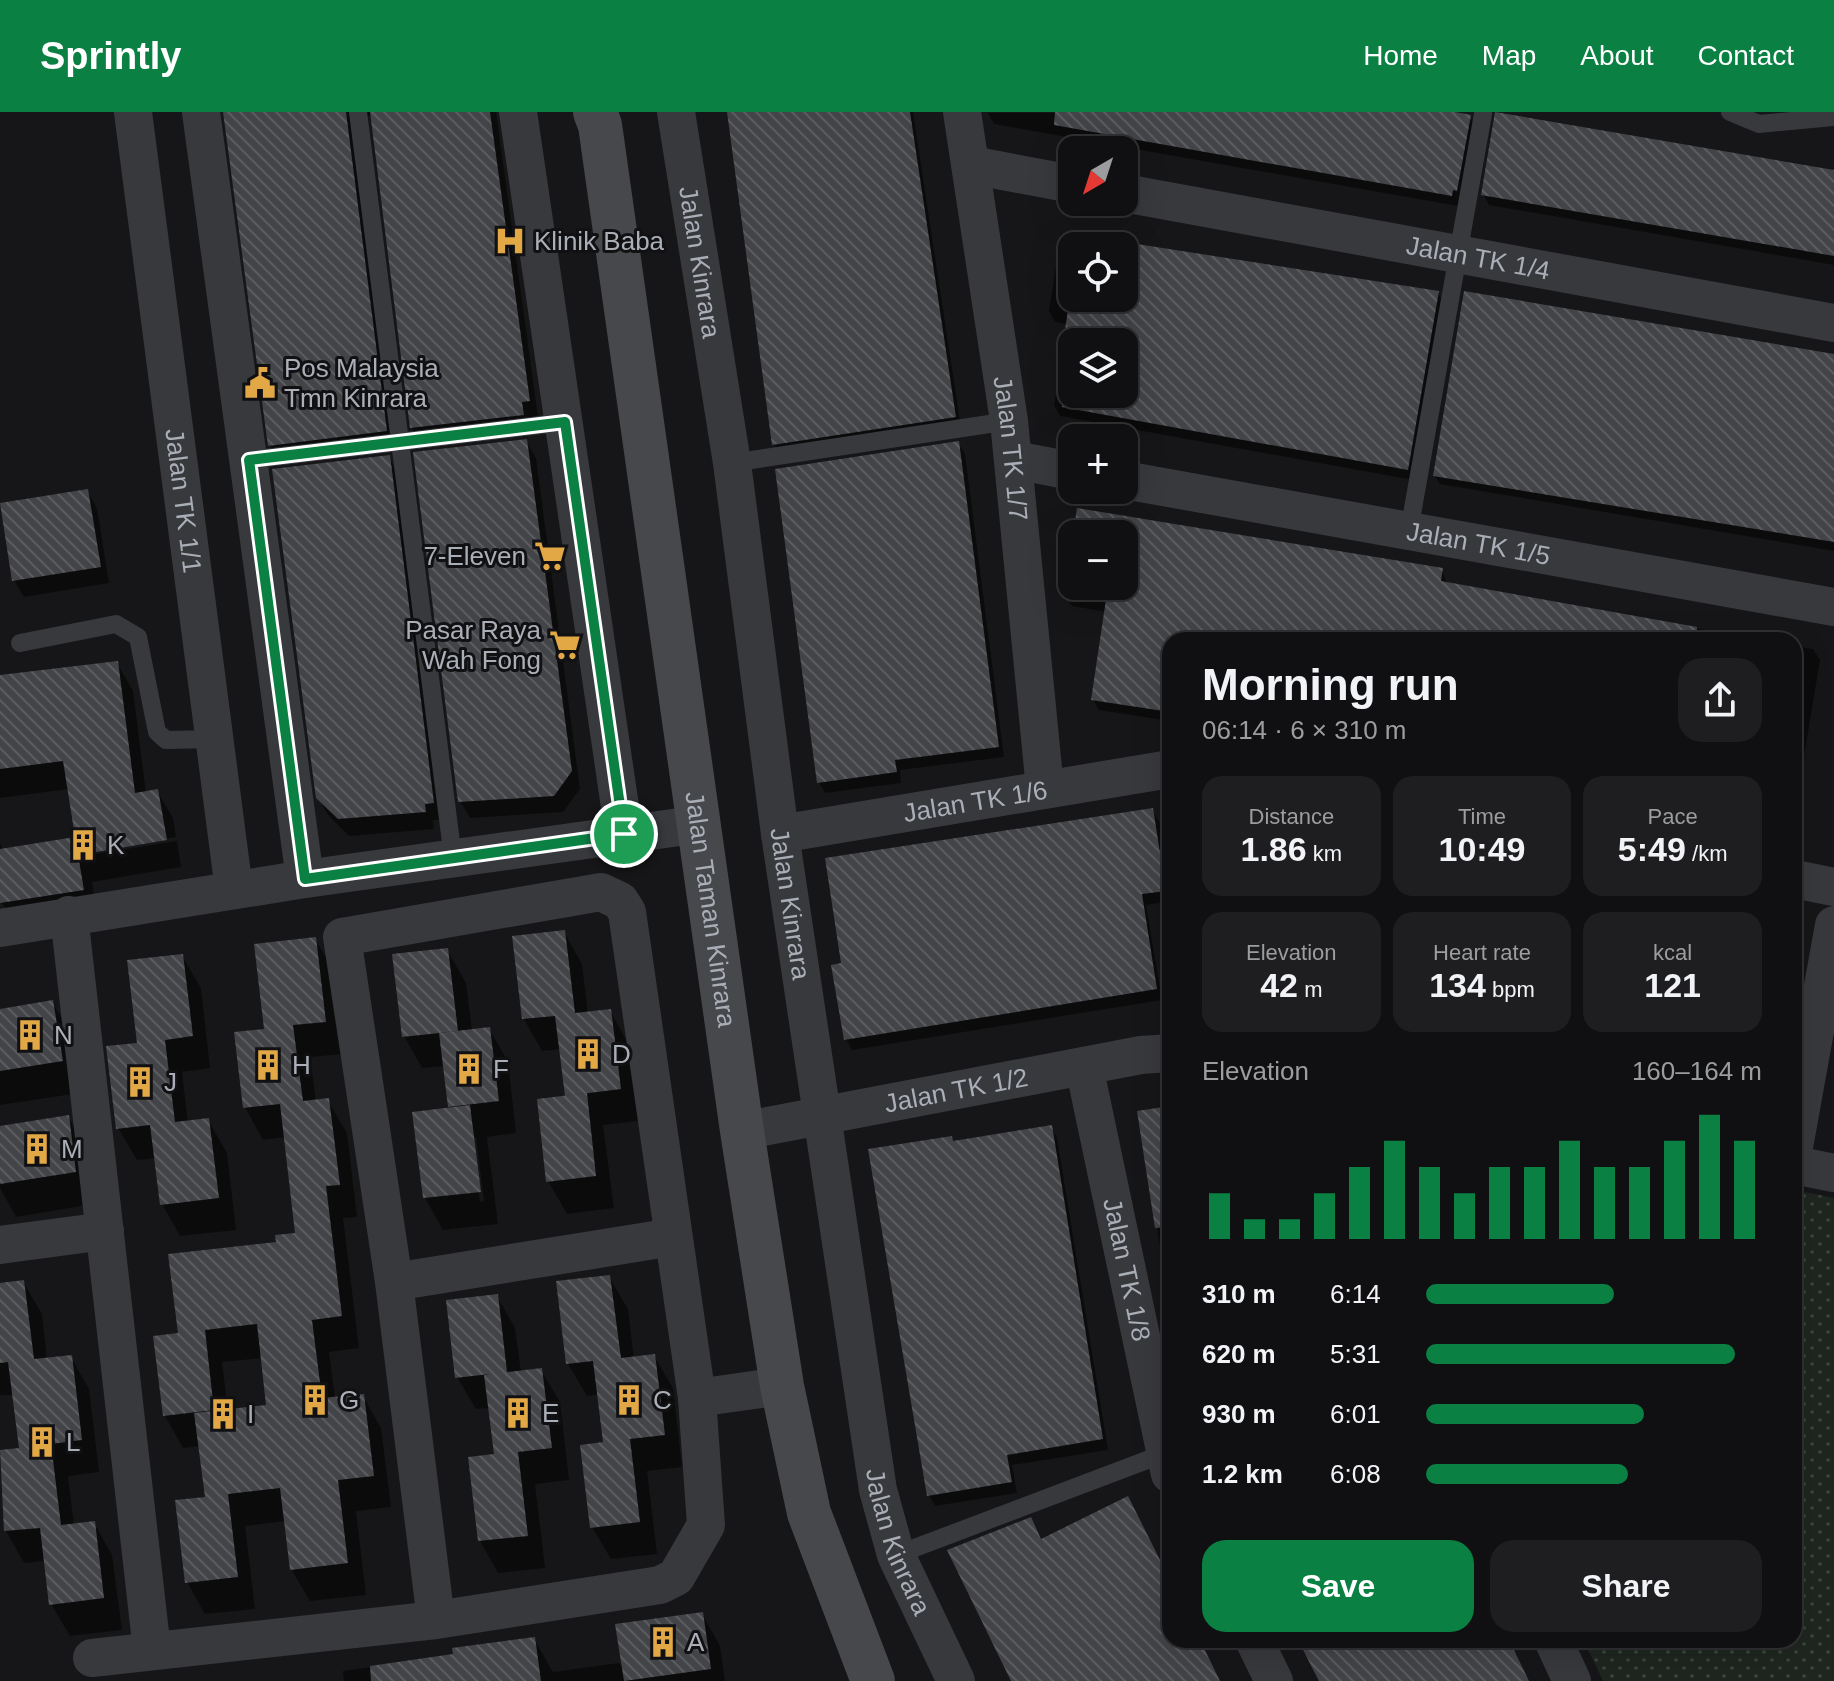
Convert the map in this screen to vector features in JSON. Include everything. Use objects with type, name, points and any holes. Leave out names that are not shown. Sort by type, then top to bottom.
[{"type":"street","name":"Jalan TK 1/1","points":[[133,112],[234,890]]},
{"type":"street","points":[[201,112],[305,879]]},
{"type":"street","points":[[518,112],[624,834]]},
{"type":"street","name":"Jalan Kinrara","points":[[676,112],[732,463],[780,834],[878,1490],[896,1555],[956,1681]]},
{"type":"street","name":"Jalan TK 1/7","points":[[962,112],[1014,460],[1045,789]]},
{"type":"street","name":"Jalan Taman Kinrara","points":[[600,116],[742,1131],[782,1386],[809,1513],[873,1681]]},
{"type":"street","points":[[971,165],[1058,181]]},
{"type":"street","name":"Jalan TK 1/4","points":[[1138,196],[1834,323]]},
{"type":"street","points":[[1014,460],[1058,468]]},
{"type":"street","name":"Jalan TK 1/5","points":[[1138,483],[1834,607]]},
{"type":"street","name":"Jalan TK 1/6","points":[[780,834],[1162,770]]},
{"type":"street","points":[[0,928],[305,879],[701,824]]},
{"type":"street","points":[[1802,881],[1834,887]]},
{"type":"street","points":[[92,1658],[436,1620],[660,1585],[676,1577],[706,1525],[697,1398],[627,912],[620,901],[601,892],[342,937],[394,1282],[436,1620]]},
{"type":"street","points":[[69,915],[152,1651]]},
{"type":"street","points":[[1802,1103],[1834,925]]},
{"type":"street","name":"Jalan TK 1/2","points":[[742,1131],[1084,1066],[1162,1054]]},
{"type":"street","name":"Jalan TK 1/8","points":[[1084,1066],[1162,1440]]},
{"type":"street","points":[[1802,1167],[1834,1173]]},
{"type":"street","points":[[0,1245],[105,1231]]},
{"type":"street","points":[[394,1282],[673,1237]]},
{"type":"street","points":[[697,1398],[782,1386]]},
{"type":"street","points":[[1258,1648],[1274,1681]]},
{"type":"street","points":[[1557,1648],[1572,1681]]},
{"type":"lane","points":[[358,112],[453,858]]},
{"type":"lane","points":[[1730,112],[1759,124],[1834,117]]},
{"type":"lane","points":[[1409,531],[1483,114]]},
{"type":"lane","points":[[732,463],[1009,421]]},
{"type":"lane","points":[[249,460],[565,422]]},
{"type":"lane","points":[[20,643],[116,624],[138,637],[157,732],[166,740],[215,739]]},
{"type":"lane","points":[[896,1555],[1162,1466]]},
{"type":"shaded area","points":[[1802,1192],[1834,1198],[1834,1681],[1603,1681],[1588,1648],[1802,1648]]},
{"type":"building","points":[[223,112],[346,112],[387,431],[268,446]]},
{"type":"building","points":[[370,112],[490,112],[530,401],[522,402],[524,415],[410,428]]},
{"type":"building","points":[[727,112],[910,112],[956,417],[772,445]]},
{"type":"building","points":[[1055,112],[1455,112],[1471,115],[1457,191],[1453,190],[1452,196],[1138,140],[1138,136],[1116,136],[1054,125]]},
{"type":"building","points":[[1495,112],[1834,170],[1834,256],[1481,195]]},
{"type":"building","points":[[1138,244],[1439,291],[1408,470],[1067,408],[1138,408],[1138,328],[1065,328],[1068,312],[1138,312]]},
{"type":"building","points":[[1464,291],[1834,354],[1834,542],[1433,476]]},
{"type":"building","points":[[527,439],[572,771],[554,796],[458,802],[413,452]]},
{"type":"building","points":[[959,441],[999,747],[895,760],[897,772],[817,783],[775,469]]},
{"type":"building","points":[[390,455],[434,803],[425,804],[426,812],[338,819],[316,798],[272,469]]},
{"type":"building","points":[[88,489],[101,567],[12,581],[0,503]]},
{"type":"building","points":[[1077,508],[1443,568],[1441,581],[1697,627],[1697,632],[1162,632],[1162,711],[1091,700],[1106,600],[1138,600],[1138,520],[1075,520]]},
{"type":"building","points":[[118,661],[135,793],[158,789],[167,840],[78,855],[84,890],[0,903],[0,849],[75,837],[76,843],[63,761],[0,769],[0,675]]},
{"type":"building","points":[[1153,808],[1162,865],[1162,892],[1142,894],[1157,989],[844,1040],[831,965],[841,963],[825,858]]},
{"type":"building","name":"D","points":[[565,930],[575,1013],[611,1009],[621,1089],[565,1096],[555,1016],[522,1019],[512,936]]},
{"type":"building","points":[[316,937],[326,1022],[293,1025],[303,1101],[329,1098],[340,1185],[326,1186],[342,1316],[312,1320],[322,1398],[364,1394],[374,1476],[338,1480],[348,1563],[290,1570],[280,1488],[228,1494],[238,1577],[185,1583],[175,1500],[205,1497],[194,1413],[266,1405],[257,1324],[205,1330],[214,1410],[163,1416],[153,1336],[178,1333],[168,1254],[276,1242],[275,1235],[295,1233],[280,1104],[243,1108],[234,1032],[264,1029],[254,944]]},
{"type":"building","points":[[448,948],[458,1031],[402,1037],[392,954]]},
{"type":"building","name":"J","points":[[183,954],[193,1036],[165,1040],[175,1122],[209,1118],[219,1198],[160,1205],[150,1125],[116,1129],[106,1046],[137,1043],[127,960]]},
{"type":"building","name":"N","points":[[53,1000],[63,1061],[0,1071],[0,1009]]},
{"type":"building","points":[[490,1027],[499,1101],[448,1107],[439,1033]]},
{"type":"building","points":[[587,1093],[596,1176],[546,1182],[537,1099]]},
{"type":"building","points":[[470,1105],[481,1192],[423,1198],[412,1112]]},
{"type":"building","points":[[1162,1107],[1162,1228],[1155,1228],[1137,1111]]},
{"type":"building","name":"M","points":[[69,1115],[76,1172],[0,1184],[0,1126]]},
{"type":"building","points":[[1052,1125],[1103,1439],[1007,1455],[1012,1482],[927,1496],[868,1149],[952,1136],[953,1141]]},
{"type":"building","name":"C","points":[[610,1275],[621,1358],[655,1354],[665,1435],[630,1439],[640,1522],[590,1528],[580,1445],[603,1442],[593,1361],[566,1364],[556,1281]]},
{"type":"building","name":"L","points":[[24,1280],[34,1359],[72,1355],[82,1440],[51,1444],[61,1525],[95,1521],[104,1598],[49,1605],[40,1528],[4,1531],[0,1450],[19,1448],[8,1362],[0,1363],[0,1283]]},
{"type":"building","name":"E","points":[[498,1294],[507,1372],[542,1368],[552,1448],[518,1452],[528,1536],[478,1541],[468,1457],[494,1454],[484,1375],[490,1374],[455,1378],[446,1300]]},
{"type":"building","points":[[1128,1496],[1162,1564],[1162,1648],[1204,1648],[1220,1681],[1011,1681],[947,1550],[1031,1517],[1041,1539]]},
{"type":"building","points":[[703,1612],[711,1669],[624,1681],[615,1624]]},
{"type":"building","points":[[535,1637],[541,1681],[371,1681],[370,1666],[453,1654],[452,1648]]},
{"type":"building","points":[[1302,1648],[1513,1648],[1529,1681],[1319,1681]]},
{"type":"place","name":"Klinik Baba","points":[[510,241]]},
{"type":"place","name":"Pos Malaysia Tmn Kinrara","points":[[260,383]]},
{"type":"place","name":"7-Eleven","points":[[550,556]]},
{"type":"place","name":"Pasar Raya Wah Fong","points":[[565,645]]},
{"type":"place","name":"K","points":[[83,845]]},
{"type":"place","name":"N","points":[[30,1035]]},
{"type":"place","name":"D","points":[[588,1054]]},
{"type":"place","name":"H","points":[[268,1065]]},
{"type":"place","name":"F","points":[[469,1069]]},
{"type":"place","name":"J","points":[[140,1082]]},
{"type":"place","name":"M","points":[[37,1149]]},
{"type":"place","name":"G","points":[[315,1400]]},
{"type":"place","name":"C","points":[[629,1400]]},
{"type":"place","name":"E","points":[[518,1413]]},
{"type":"place","name":"I","points":[[223,1414]]},
{"type":"place","name":"L","points":[[42,1442]]},
{"type":"place","name":"A","points":[[663,1642]]},
{"type":"route","points":[[565,422],[624,834],[305,879],[249,460],[565,422]]}]
